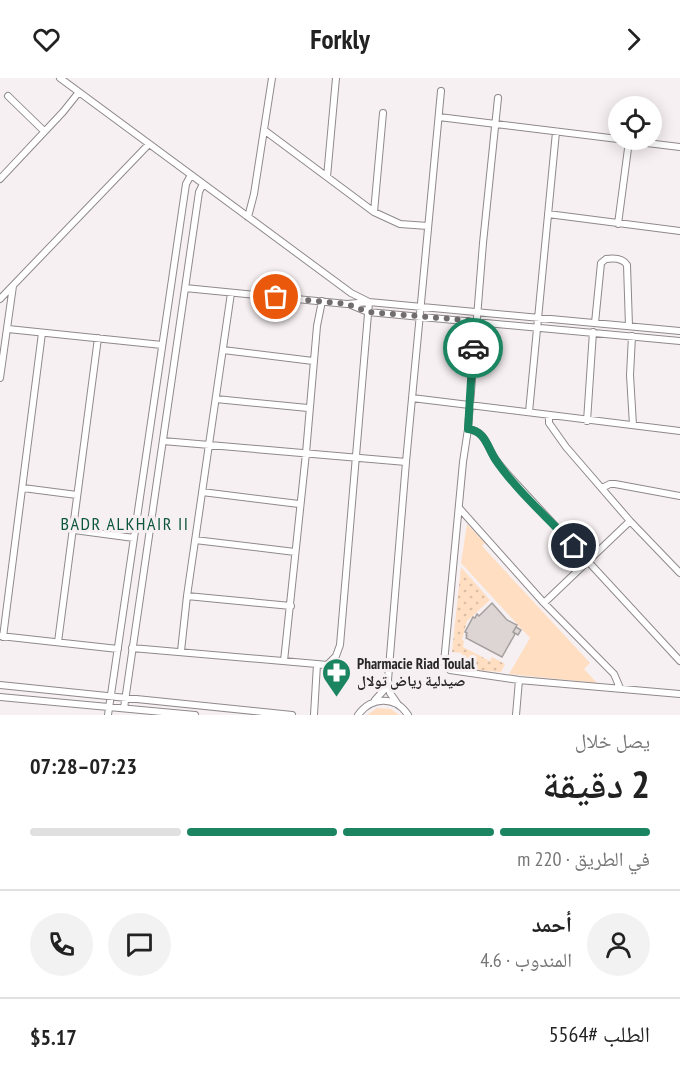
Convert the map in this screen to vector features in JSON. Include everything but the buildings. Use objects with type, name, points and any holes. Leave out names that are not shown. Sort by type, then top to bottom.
[{"type":"street","points":[[60,78],[351,292],[369,302]]},
{"type":"street","points":[[248,217],[254,194],[272,78]]},
{"type":"street","points":[[327,177],[336,78]]},
{"type":"street","points":[[408,715],[390,693],[388,680],[441,91]]},
{"type":"street","points":[[0,179],[79,92]]},
{"type":"street","points":[[9,96],[44,132]]},
{"type":"street","points":[[498,98],[444,663],[450,670],[519,680],[680,694]]},
{"type":"street","points":[[374,212],[383,113]]},
{"type":"street","points":[[439,117],[608,138]]},
{"type":"street","points":[[264,130],[374,212],[400,224],[428,226]]},
{"type":"street","points":[[529,412],[556,132]]},
{"type":"street","points":[[0,299],[149,144]]},
{"type":"street","points":[[662,145],[680,147]]},
{"type":"street","points":[[618,224],[622,150]]},
{"type":"street","points":[[108,715],[186,184],[191,175]]},
{"type":"street","points":[[124,708],[199,192],[203,184]]},
{"type":"street","points":[[548,214],[680,231]]},
{"type":"street","points":[[595,323],[601,261],[617,259],[627,265],[629,326]]},
{"type":"street","points":[[0,378],[13,285]]},
{"type":"street","points":[[185,288],[322,302],[347,304],[369,302],[680,331]]},
{"type":"street","points":[[181,651],[231,293]]},
{"type":"street","points":[[284,661],[306,453],[308,408],[317,326],[322,302]]},
{"type":"street","points":[[132,648],[317,664],[327,664],[332,661],[340,645],[369,302]]},
{"type":"street","points":[[347,304],[368,312],[680,340]]},
{"type":"street","points":[[8,328],[162,345]]},
{"type":"street","points":[[586,421],[593,332]]},
{"type":"street","points":[[42,333],[23,488],[1,636],[118,649]]},
{"type":"street","points":[[632,336],[630,375],[633,425]]},
{"type":"street","points":[[58,642],[98,338]]},
{"type":"street","points":[[223,350],[313,361]]},
{"type":"street","points":[[412,398],[680,431]]},
{"type":"street","points":[[216,399],[308,408]]},
{"type":"street","points":[[549,416],[549,423],[557,436],[630,521],[680,573]]},
{"type":"street","points":[[468,429],[475,430],[483,436],[499,464],[680,661]]},
{"type":"street","points":[[163,441],[209,447],[261,448],[406,462]]},
{"type":"street","points":[[602,489],[615,484],[680,496]]},
{"type":"street","points":[[23,488],[77,495]]},
{"type":"street","points":[[202,492],[299,504]]},
{"type":"street","points":[[460,509],[544,603],[614,674],[620,688]]},
{"type":"street","points":[[544,603],[630,521]]},
{"type":"street","points":[[74,530],[134,538]]},
{"type":"street","points":[[195,540],[295,552]]},
{"type":"street","points":[[187,596],[291,606]]},
{"type":"street","points":[[314,715],[317,664]]},
{"type":"street","points":[[373,702],[385,689],[388,680]]},
{"type":"street","points":[[516,715],[519,680]]},
{"type":"street","points":[[0,685],[292,715]]},
{"type":"street","points":[[0,697],[195,715]]},
{"type":"street","points":[[357,714],[365,706],[381,700],[397,704]]},
{"type":"shaded area","points":[[467,524],[485,543],[482,546],[590,663],[584,669],[597,683],[509,674],[530,638],[461,563]]},
{"type":"shaded area","points":[[461,567],[490,600],[467,621],[462,640],[464,641],[463,647],[490,661],[492,657],[505,664],[501,672],[461,669],[462,653],[452,652]]},
{"type":"shaded area","points":[[377,708],[391,709],[399,715],[367,715]]},
{"type":"way so far","points":[[276,297],[347,304],[368,312],[476,321],[473,348]]},
{"type":"place","name":"Pharmacie Riad Toulal صيدلية رياض تولال","points":[[336,698]]},
{"type":"district","name":"BADR ALKHAIR II","points":[[125,523]]},
{"type":"route","points":[[473,348],[468,429],[475,430],[483,436],[499,464],[574,546]]}]
